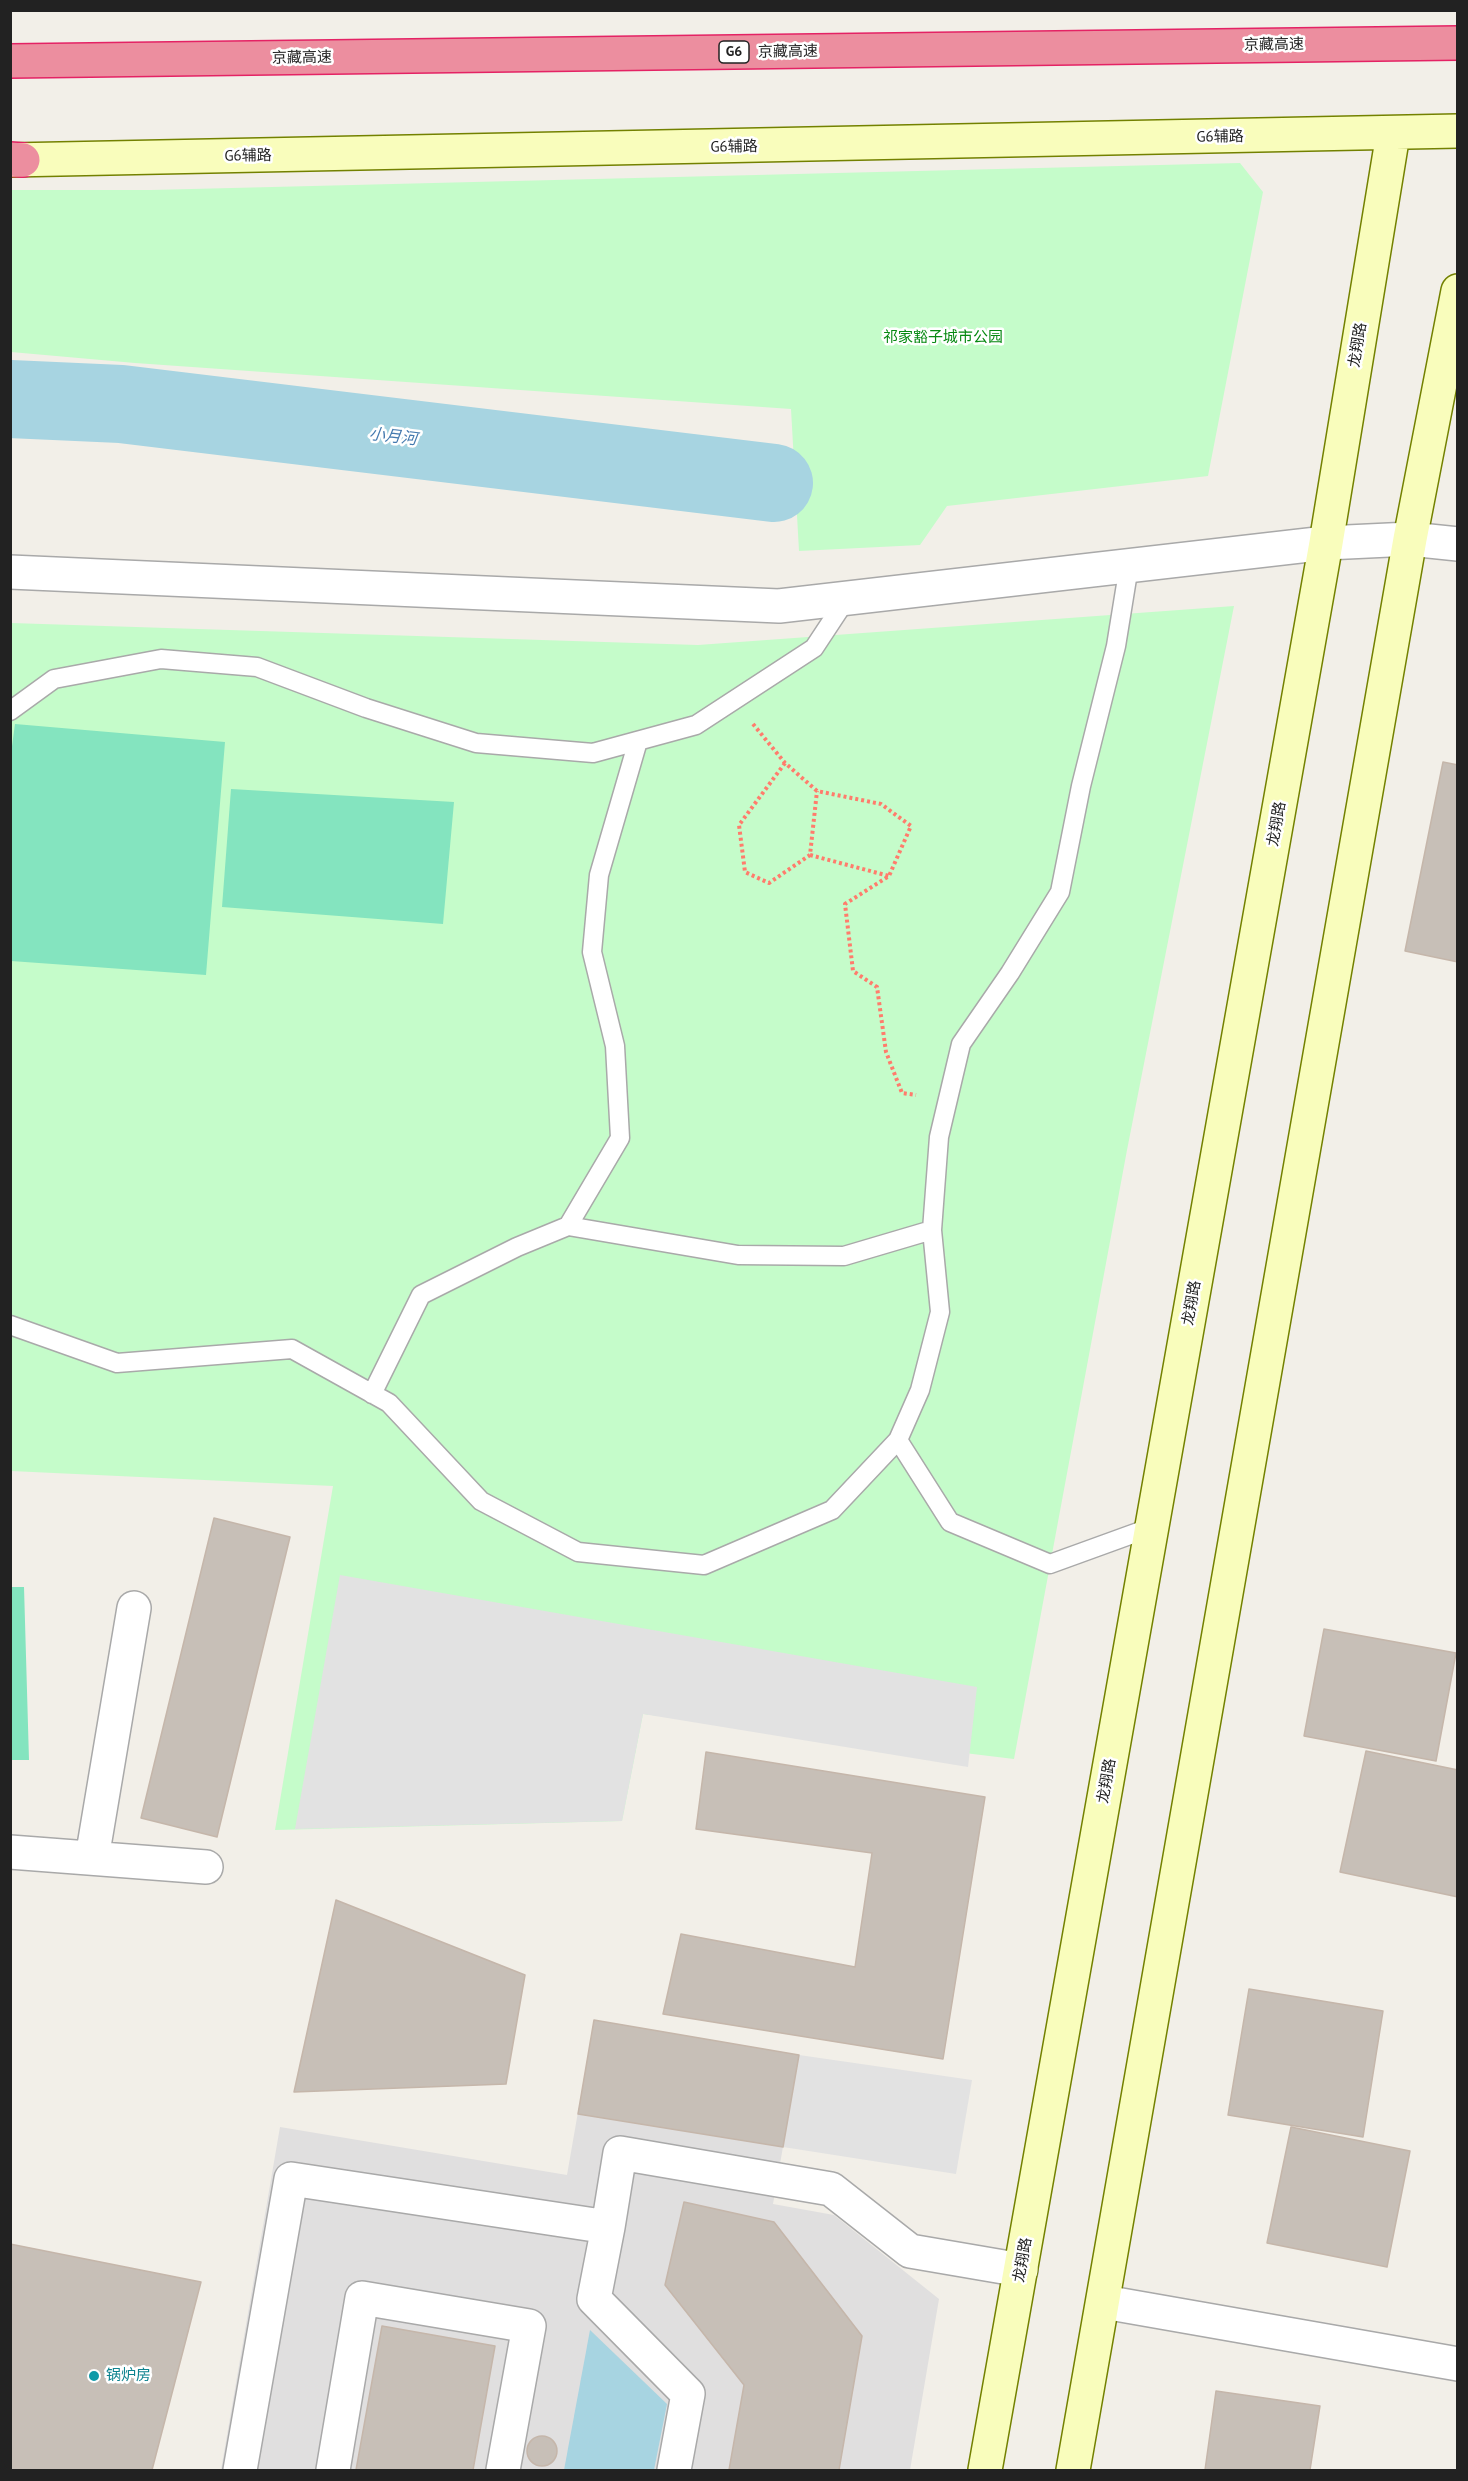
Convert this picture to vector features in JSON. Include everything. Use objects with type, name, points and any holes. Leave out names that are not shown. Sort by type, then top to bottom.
[{"type":"highway","name":"京藏高速","points":[[10,61],[1458,43]]},
{"type":"street","name":"G6辅路","points":[[15,160],[1458,131]]},
{"type":"street","name":"龙翔路","points":[[986,2470],[1326,543],[1393,134]]},
{"type":"street","points":[[1073,2470],[1410,539],[1458,291]]},
{"type":"street","points":[[10,572],[779,606],[1326,543],[1410,539],[1458,544]]},
{"type":"street","points":[[92,1858],[134,1608]]},
{"type":"street","points":[[10,1852],[206,1867]]},
{"type":"street","points":[[674,2470],[688,2394],[594,2299],[620,2153],[831,2189],[910,2251],[1021,2270]]},
{"type":"street","points":[[240,2470],[291,2179],[608,2227]]},
{"type":"street","points":[[579,2257],[608,2227]]},
{"type":"street","points":[[333,2470],[362,2298],[529,2326],[503,2470]]},
{"type":"street","points":[[1104,2302],[1458,2364]]},
{"type":"lane","points":[[10,1325],[117,1363],[292,1349],[389,1403],[481,1501],[578,1552],[704,1565],[832,1510],[898,1440],[920,1390],[940,1312],[932,1230],[939,1137],[947,1099],[961,1044],[1010,973],[1060,891],[1081,786],[1116,646],[1129,566]]},
{"type":"lane","points":[[10,711],[54,680],[161,659],[257,667],[366,708],[476,743],[593,753],[696,725],[814,648],[847,598]]},
{"type":"lane","points":[[568,1226],[620,1138],[615,1046],[592,952],[599,875],[638,741]]},
{"type":"lane","points":[[372,1394],[421,1295],[517,1247],[568,1226],[738,1255],[785,1256],[844,1256],[932,1230]]},
{"type":"lane","points":[[898,1440],[950,1522],[1050,1564],[1152,1527]]},
{"type":"path","points":[[734,700],[784,763],[818,791],[881,804],[911,826],[889,876],[845,904],[853,971],[877,987],[886,1052],[902,1094],[947,1099]]},
{"type":"path","points":[[784,763],[739,825],[745,872],[769,883],[810,855],[818,791]]},
{"type":"path","points":[[810,855],[889,876]]},
{"type":"shaded area","points":[[340,1575],[977,1687],[968,1767],[643,1714],[622,1821],[295,1829]]},
{"type":"shaded area","points":[[594,2020],[799,2055],[773,2204],[834,2215],[939,2299],[910,2470],[221,2470],[280,2127],[567,2175]]},
{"type":"shaded area","points":[[799,2055],[972,2080],[956,2174],[783,2147]]},
{"type":"green space","name":"祁家豁子城市公园","points":[[1240,163],[1263,192],[1208,476],[947,506],[920,545],[799,551],[791,409],[135,363],[11,352],[11,190],[151,190]]},
{"type":"green space","points":[[1234,606],[1127,1150],[1014,1759],[643,1714],[622,1821],[275,1830],[333,1486],[11,1471],[11,623],[698,645]]},
{"type":"green space","points":[[15,724],[225,742],[206,975],[11,961],[10,761]]},
{"type":"green space","points":[[231,789],[454,802],[443,924],[222,907]]},
{"type":"green space","points":[[10,1587],[24,1587],[29,1760],[11,1760]]},
{"type":"water","points":[[590,2330],[667,2404],[654,2470],[564,2470]]},
{"type":"building","points":[[1443,762],[1458,765],[1458,962],[1405,951]]},
{"type":"building","points":[[214,1518],[290,1537],[217,1837],[141,1818]]},
{"type":"building","points":[[1324,1629],[1456,1653],[1436,1761],[1304,1736]]},
{"type":"building","points":[[1366,1751],[1458,1770],[1458,1897],[1340,1872]]},
{"type":"building","points":[[706,1752],[985,1797],[943,2059],[663,2014],[681,1934],[855,1967],[872,1853],[696,1829]]},
{"type":"building","points":[[336,1900],[525,1975],[506,2084],[294,2092]]},
{"type":"building","points":[[1249,1989],[1383,2011],[1363,2137],[1228,2115]]},
{"type":"building","points":[[594,2020],[799,2055],[783,2147],[578,2114]]},
{"type":"building","points":[[1291,2127],[1410,2151],[1387,2267],[1267,2243]]},
{"type":"building","points":[[684,2202],[774,2222],[862,2336],[839,2470],[729,2470],[744,2385],[665,2285]]},
{"type":"building","name":"锅炉房","points":[[10,2244],[201,2282],[152,2470],[10,2470]]},
{"type":"building","points":[[382,2326],[495,2346],[473,2470],[356,2470]]},
{"type":"building","points":[[1216,2391],[1320,2406],[1310,2470],[1205,2470]]},
{"type":"building","points":[[542,2436],[552,2441],[557,2451],[552,2461],[542,2466],[532,2461],[527,2451],[532,2441]]},
{"type":"waterway","name":"小月河","points":[[10,399],[121,404],[774,483]]},
{"type":"place","name":"锅炉房","points":[[94,2376]]}]
